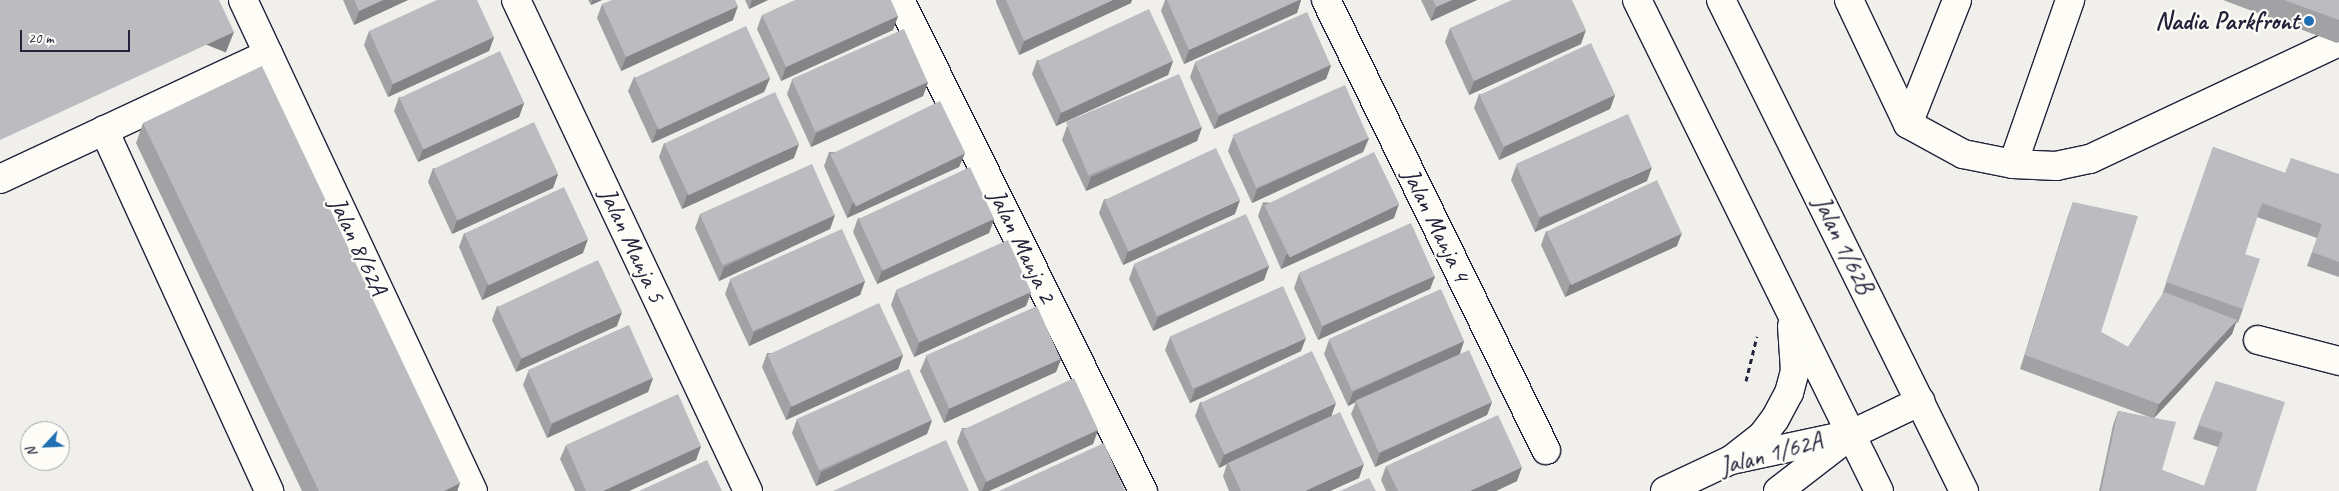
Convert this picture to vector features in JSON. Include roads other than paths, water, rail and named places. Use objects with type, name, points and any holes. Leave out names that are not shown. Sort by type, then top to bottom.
[{"type":"street","name":"Jalan 8/62A","points":[[243,0],[473,491]]},
{"type":"street","name":"Jalan Manja 5","points":[[516,0],[748,491]]},
{"type":"street","name":"Jalan Manja 2","points":[[900,0],[1143,491]]},
{"type":"street","name":"Jalan Manja 4","points":[[1326,0],[1546,450]]},
{"type":"street","points":[[1637,0],[1879,491]]},
{"type":"street","name":"Jalan 1/62B","points":[[1721,0],[1964,491]]},
{"type":"street","points":[[1848,0],[1908,124],[1963,154],[2013,164],[2056,166],[2090,159],[2339,42]]},
{"type":"street","points":[[1908,124],[1957,0]]},
{"type":"street","points":[[2013,164],[2070,0]]},
{"type":"street","points":[[0,179],[268,54]]},
{"type":"street","points":[[104,130],[269,491]]},
{"type":"street","points":[[1731,460],[1762,436],[1775,419],[1789,393],[1795,371],[1789,308]]},
{"type":"street","points":[[2258,340],[2339,362]]},
{"type":"street","name":"Jalan 1/62A","points":[[1778,491],[1852,434],[1921,401]]},
{"type":"street","name":"Jalan 1/62A","points":[[1665,491],[1731,460],[1852,434]]},
{"type":"place","name":"Nadia Parkfront","points":[[2309,21]]}]
